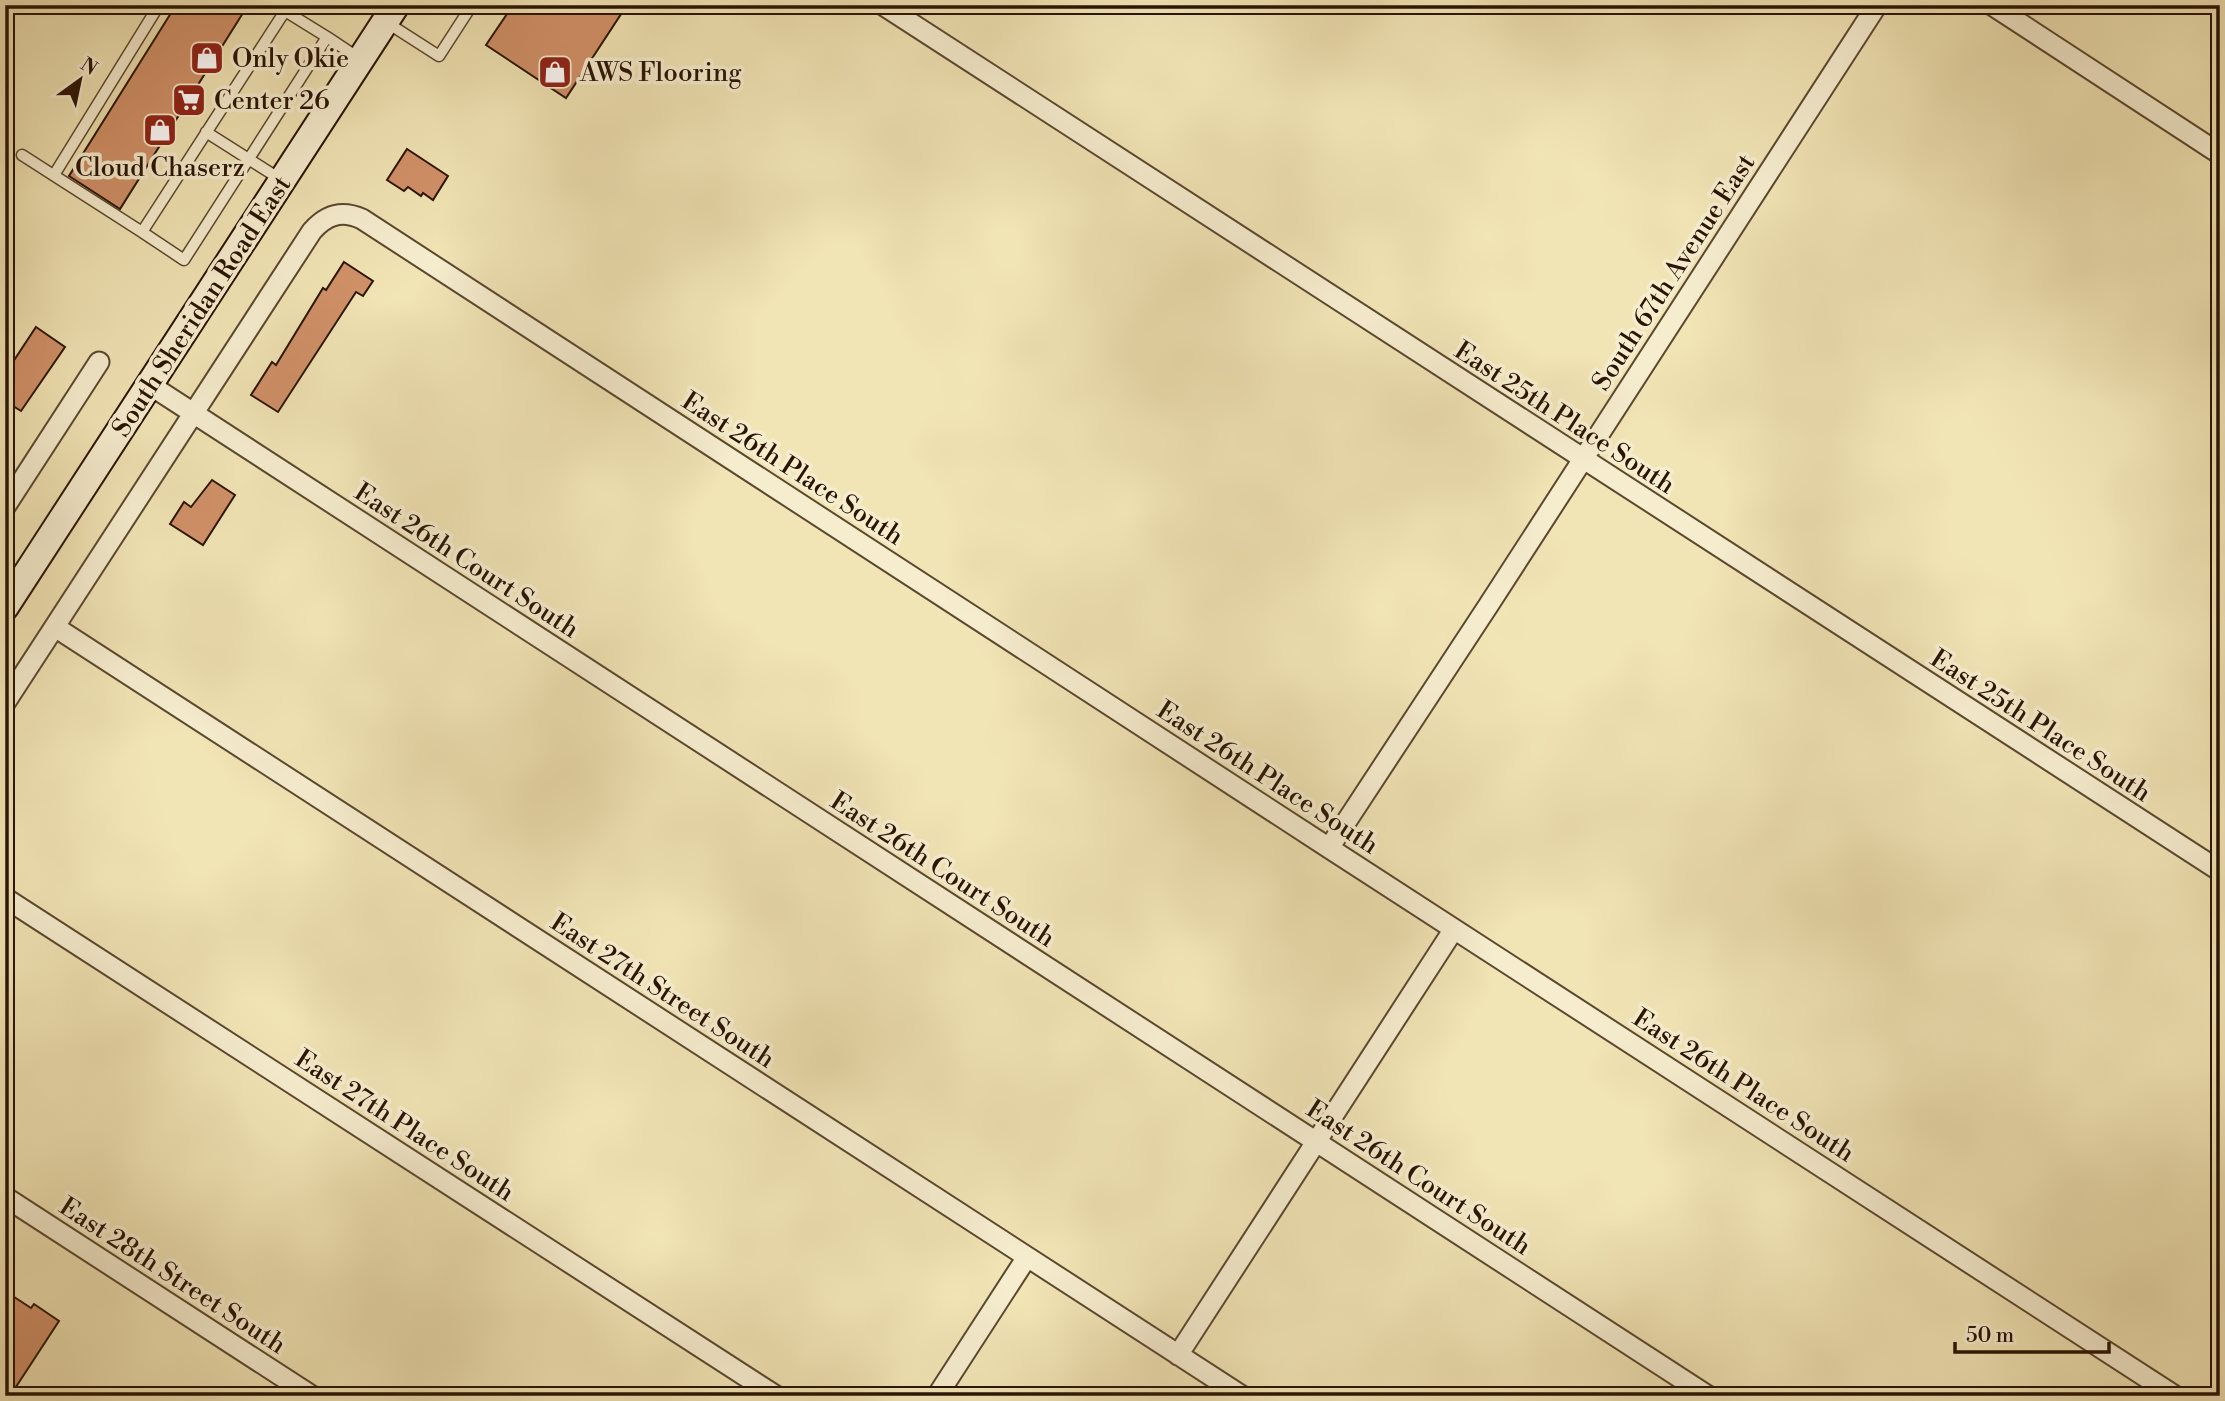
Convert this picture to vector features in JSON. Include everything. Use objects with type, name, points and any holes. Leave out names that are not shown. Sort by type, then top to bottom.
[{"type":"main road","name":"South Sheridan Road East","points":[[5,607],[391,13]]},
{"type":"street","name":"East 25th Place South","points":[[883,5],[2220,872]]},
{"type":"street","name":"South 67th Avenue East","points":[[1329,848],[1877,5]]},
{"type":"street","points":[[1992,5],[2220,154]]},
{"type":"street","name":"East 26th Place South","points":[[329,216],[350,214],[362,219],[2175,1396]]},
{"type":"street","name":"South Sheridan Road East","points":[[5,703],[312,231],[329,216]]},
{"type":"street","name":"South Sheridan Road East","points":[[5,506],[99,362]]},
{"type":"street","name":"East 26th Court South","points":[[149,385],[1708,1396]]},
{"type":"street","name":"East 27th Street South","points":[[55,627],[1242,1396]]},
{"type":"street","name":"East 27th Place South","points":[[5,898],[776,1396]]},
{"type":"street","points":[[1178,1354],[1454,929]]},
{"type":"street","name":"East 28th Street South","points":[[5,1198],[312,1396]]},
{"type":"street","points":[[937,1396],[1027,1257]]},
{"type":"lane","points":[[54,175],[159,5]]},
{"type":"lane","points":[[391,13],[439,56],[472,5]]},
{"type":"lane","points":[[142,232],[285,8],[361,59]]},
{"type":"lane","points":[[22,155],[184,260],[327,37]]},
{"type":"lane","points":[[206,132],[282,180]]},
{"type":"building","points":[[176,5],[248,5],[120,209],[69,176]]},
{"type":"building","name":"AWS Flooring","points":[[513,5],[627,5],[566,98],[486,45]]},
{"type":"building","points":[[407,149],[448,176],[433,200],[408,187],[404,191],[387,180]]},
{"type":"building","points":[[344,262],[373,281],[363,296],[356,292],[278,412],[251,395],[272,362],[276,365],[323,288],[326,290]]},
{"type":"building","points":[[36,327],[65,347],[21,411],[5,401],[5,374]]},
{"type":"building","points":[[212,480],[235,495],[203,545],[170,524],[184,502],[191,507]]},
{"type":"building","points":[[5,1291],[31,1308],[34,1304],[59,1321],[10,1396],[5,1396]]},
{"type":"place","name":"Only Okie","points":[[207,58]]},
{"type":"place","name":"AWS Flooring","points":[[555,72]]},
{"type":"place","name":"Center 26","points":[[189,100]]},
{"type":"place","name":"Cloud Chaserz","points":[[160,130]]}]
